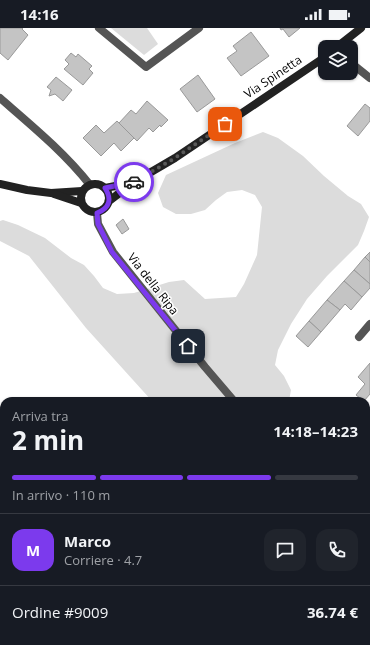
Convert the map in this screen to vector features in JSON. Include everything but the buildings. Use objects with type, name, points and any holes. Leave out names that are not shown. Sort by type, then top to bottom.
[{"type":"main road","points":[[346,40],[362,28]]},
{"type":"main road","name":"Via Spinetta","points":[[109,201],[134,182],[175,158],[318,62]]},
{"type":"main road","name":"Via Spinetta","points":[[105,188],[134,182]]},
{"type":"main road","points":[[0,184],[27,190],[51,193],[82,191],[90,185],[95,184],[105,188],[109,201],[107,206],[102,211],[97,213],[87,211],[81,203],[80,197],[82,191]]},
{"type":"main road","points":[[51,193],[81,203]]},
{"type":"street","points":[[99,28],[146,67],[199,28]]},
{"type":"street","points":[[358,69],[370,78]]},
{"type":"street","points":[[0,98],[41,134],[90,185]]},
{"type":"street","name":"Via della Ripa","points":[[97,213],[98,224],[112,252],[231,397]]},
{"type":"street","points":[[359,337],[370,324]]},
{"type":"shaded area","points":[[111,28],[147,28],[158,44],[144,55]]},
{"type":"shaded area","points":[[263,132],[278,138],[303,156],[348,196],[361,204],[369,217],[358,245],[327,276],[307,299],[291,324],[278,350],[275,365],[284,376],[291,390],[290,397],[148,397],[86,328],[29,256],[0,241],[0,221],[3,220],[18,225],[45,238],[71,258],[84,265],[103,288],[117,294],[134,293],[169,282],[184,280],[205,299],[236,297],[244,284],[257,255],[262,207],[255,195],[242,190],[227,192],[205,210],[191,214],[176,214],[163,207],[158,193],[166,175],[235,143]]},
{"type":"way so far","points":[[134,182],[175,158],[225,124]]},
{"type":"route","points":[[134,182],[105,188],[109,201],[107,206],[102,211],[97,213],[98,224],[112,252],[188,346]]}]
